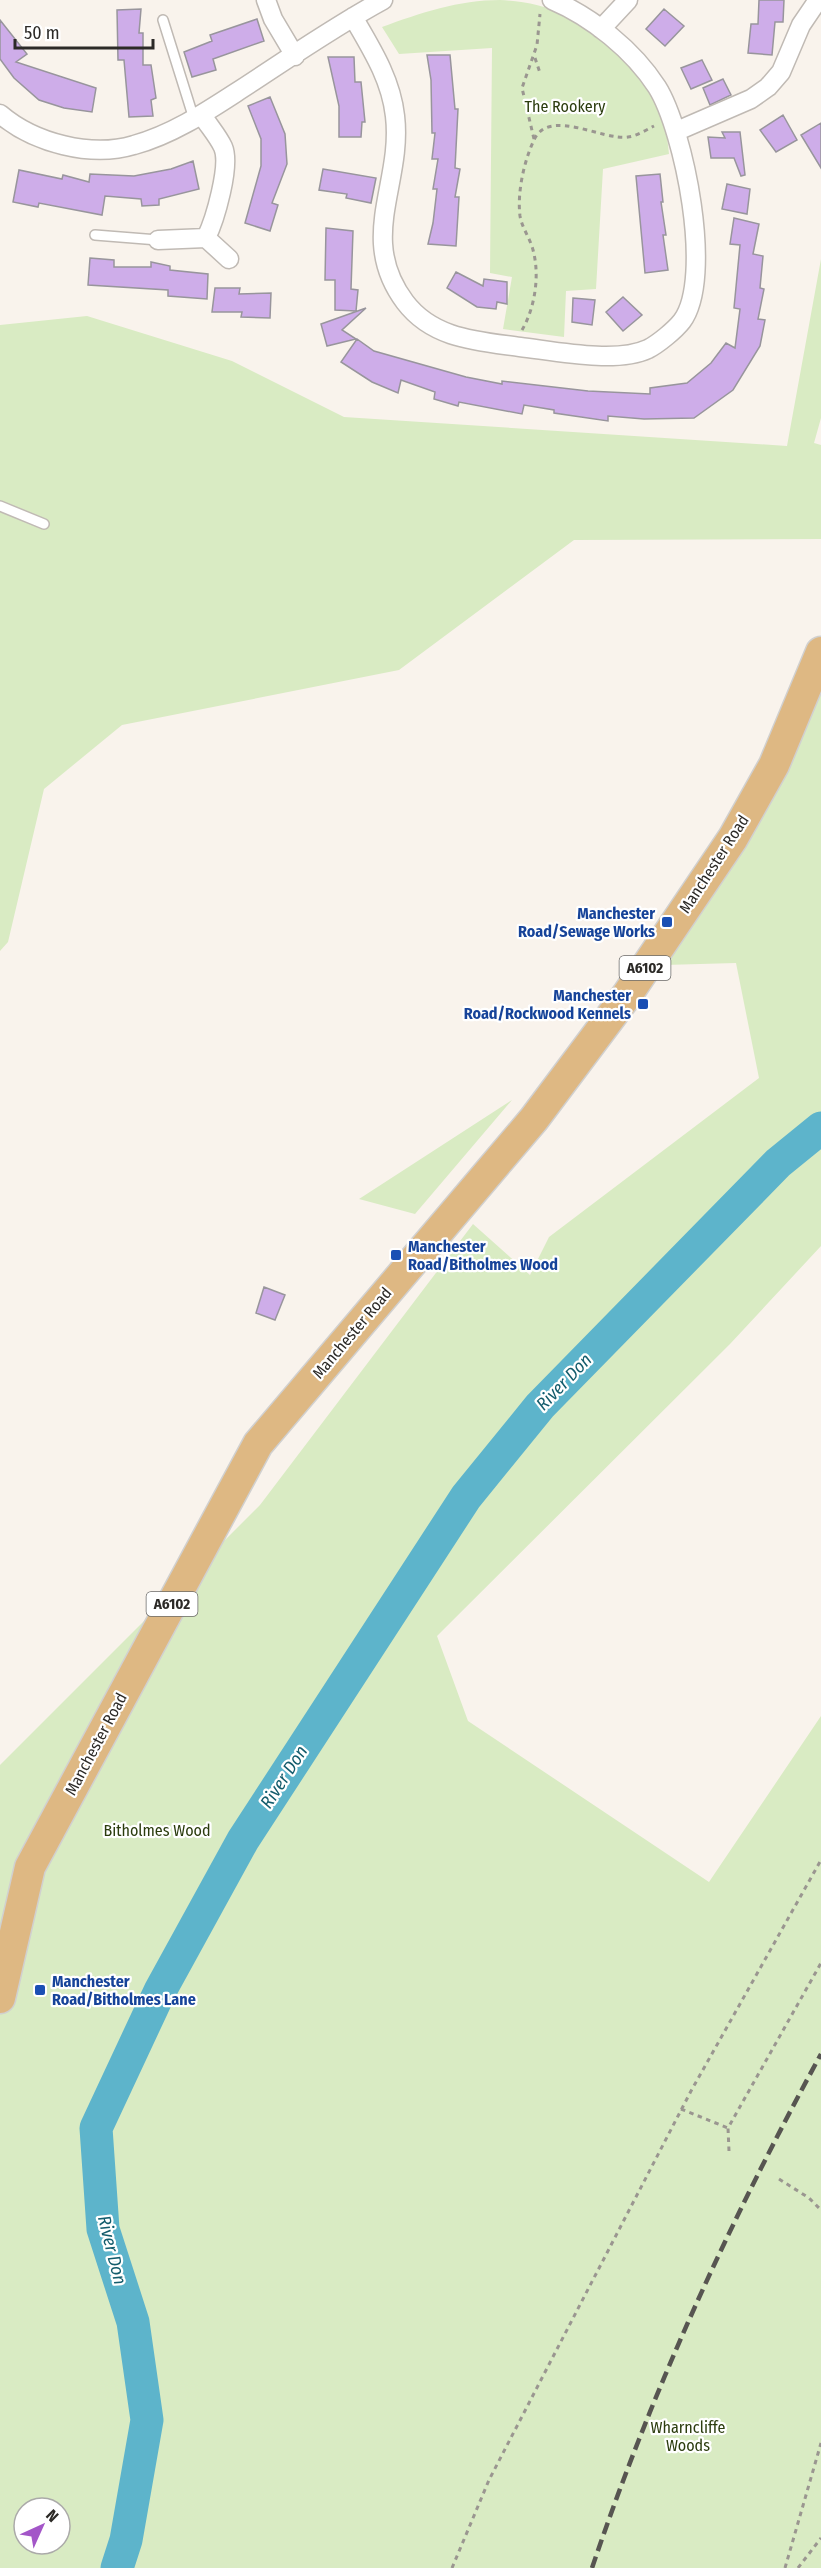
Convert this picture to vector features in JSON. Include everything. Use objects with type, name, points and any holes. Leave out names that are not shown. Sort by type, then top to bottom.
[{"type":"main road","name":"Manchester Road","points":[[0,1998],[30,1867],[258,1443],[534,1119],[627,995],[733,838],[774,765],[821,652]]},
{"type":"street","points":[[266,0],[273,19],[295,56]]},
{"type":"street","points":[[0,114],[15,126],[52,143],[110,149],[133,146],[198,117],[295,56],[353,16],[383,0]]},
{"type":"street","points":[[602,29],[628,0]]},
{"type":"street","points":[[669,127],[751,99],[768,87],[781,72],[801,25],[818,0]]},
{"type":"street","points":[[353,16],[385,72],[395,116],[393,160],[381,242],[384,262],[403,300],[417,317],[437,330],[463,339],[607,356],[647,350],[682,321],[695,283],[687,175],[656,87],[628,53],[602,29],[571,8],[547,4]]},
{"type":"street","points":[[198,117],[223,148],[224,161],[216,213],[206,238]]},
{"type":"street","points":[[158,240],[206,238],[229,259]]},
{"type":"lane","points":[[163,20],[198,117]]},
{"type":"lane","points":[[95,236],[158,240]]},
{"type":"lane","points":[[0,506],[44,525]]},
{"type":"path","points":[[518,337],[531,310],[536,280],[534,251],[521,218],[519,203],[520,189],[534,139],[522,88],[534,55],[547,4]]},
{"type":"path","points":[[534,55],[540,73]]},
{"type":"path","points":[[534,139],[545,128],[558,124],[616,137],[630,137],[669,127]]},
{"type":"path","points":[[452,2568],[489,2480],[681,2109],[821,1860]]},
{"type":"path","points":[[729,2151],[728,2128],[821,1963]]},
{"type":"path","points":[[681,2109],[728,2128]]},
{"type":"path","points":[[779,2179],[809,2198],[821,2210]]},
{"type":"path","points":[[785,2568],[821,2443]]},
{"type":"path","points":[[798,2568],[821,2538]]},
{"type":"green space","name":"The Rookery","points":[[500,0],[542,6],[566,16],[597,35],[639,77],[659,110],[665,127],[669,154],[603,169],[596,289],[566,291],[564,337],[503,329],[512,277],[490,273],[492,48],[399,54],[382,27],[425,12],[455,5]]},
{"type":"green space","points":[[821,259],[821,418],[814,443],[821,445],[821,539],[574,540],[399,670],[122,725],[44,789],[8,942],[0,951],[0,325],[87,316],[232,361],[344,417],[787,446]]},
{"type":"green space","points":[[821,694],[821,1246],[730,1344],[437,1636],[468,1721],[709,1882],[821,1716],[821,2568],[0,2568],[0,1765],[260,1505],[473,1224],[530,1275],[549,1237],[759,1078],[736,963],[664,965],[758,814]]},
{"type":"green space","points":[[512,1100],[415,1214],[359,1199]]},
{"type":"building","points":[[759,0],[784,0],[783,22],[775,22],[772,55],[748,53],[751,24],[758,24]]},
{"type":"building","points":[[141,9],[139,33],[143,33],[143,65],[151,65],[156,98],[151,100],[153,116],[129,117],[124,60],[118,60],[117,10]]},
{"type":"building","points":[[664,9],[684,26],[665,46],[646,29]]},
{"type":"building","points":[[257,19],[264,41],[213,59],[216,70],[192,77],[184,52],[212,41],[210,35]]},
{"type":"building","points":[[0,20],[27,54],[16,62],[96,88],[92,112],[64,108],[39,100],[14,78],[0,59]]},
{"type":"building","points":[[427,55],[450,55],[455,109],[458,109],[455,168],[460,169],[455,197],[459,197],[456,246],[428,244],[437,189],[433,189],[438,159],[432,159],[435,133],[432,133],[431,80]]},
{"type":"building","points":[[328,57],[354,57],[355,82],[361,82],[365,122],[362,122],[361,137],[339,137],[339,106]]},
{"type":"building","points":[[702,60],[712,80],[691,89],[681,68]]},
{"type":"building","points":[[723,79],[731,95],[710,105],[703,88]]},
{"type":"building","points":[[270,97],[285,134],[287,164],[272,203],[278,205],[270,231],[245,223],[261,166],[261,139],[248,106]]},
{"type":"building","points":[[783,115],[797,140],[776,152],[760,130]]},
{"type":"building","points":[[821,123],[821,168],[801,135]]},
{"type":"building","points":[[722,132],[740,132],[745,175],[741,176],[734,158],[711,158],[708,137],[725,138]]},
{"type":"building","points":[[193,161],[199,189],[159,199],[159,205],[142,206],[141,199],[105,196],[102,215],[39,203],[38,207],[13,202],[19,170],[62,179],[63,175],[89,182],[90,174],[134,176],[171,169]]},
{"type":"building","points":[[323,169],[376,178],[371,203],[346,198],[347,194],[319,190]]},
{"type":"building","points":[[660,174],[666,235],[663,235],[668,270],[645,273],[636,176]]},
{"type":"building","points":[[727,184],[750,189],[747,214],[722,209]]},
{"type":"building","points":[[734,218],[759,224],[753,254],[763,256],[760,288],[764,289],[758,319],[765,320],[760,346],[733,390],[694,418],[644,419],[608,416],[608,421],[554,413],[554,410],[524,405],[522,414],[459,402],[458,406],[434,399],[435,392],[401,380],[398,393],[372,382],[341,362],[357,339],[374,351],[466,377],[502,384],[502,381],[588,391],[650,394],[650,388],[687,383],[711,363],[726,343],[735,348],[740,309],[734,308],[740,245],[730,244]]},
{"type":"building","points":[[326,228],[353,231],[351,289],[358,290],[356,311],[335,310],[335,280],[325,280]]},
{"type":"building","points":[[90,258],[114,260],[114,267],[151,267],[151,262],[170,266],[170,270],[208,274],[207,299],[168,296],[168,290],[88,285]]},
{"type":"building","points":[[456,272],[483,286],[484,279],[507,282],[507,304],[497,302],[496,309],[477,307],[447,288]]},
{"type":"building","points":[[215,288],[240,288],[239,294],[271,293],[270,318],[241,317],[242,312],[212,312]]},
{"type":"building","points":[[623,297],[642,315],[623,331],[606,312]]},
{"type":"building","points":[[573,298],[595,300],[592,325],[572,322]]},
{"type":"building","points":[[366,308],[342,330],[356,339],[327,346],[321,324]]},
{"type":"building","points":[[264,1287],[285,1295],[275,1320],[256,1313]]},
{"type":"waterway","name":"River Don","points":[[117,2568],[126,2540],[147,2420],[133,2322],[103,2229],[96,2128],[160,1991],[243,1840],[466,1497],[540,1406],[778,1163],[821,1128]]},
{"type":"railway","points":[[592,2568],[640,2436],[695,2306],[756,2179],[821,2054]]},
{"type":"place","name":"Manchester Road/Sewage Works","points":[[667,922]]},
{"type":"place","name":"Manchester Road/Rockwood Kennels","points":[[643,1004]]},
{"type":"place","name":"Manchester Road/Bitholmes Wood","points":[[396,1255]]},
{"type":"place","name":"Manchester Road/Bitholmes Lane","points":[[40,1990]]},
{"type":"park label","name":"Bitholmes Wood","points":[[157,1830]]},
{"type":"park label","name":"Wharncliffe Woods","points":[[688,2436]]}]
